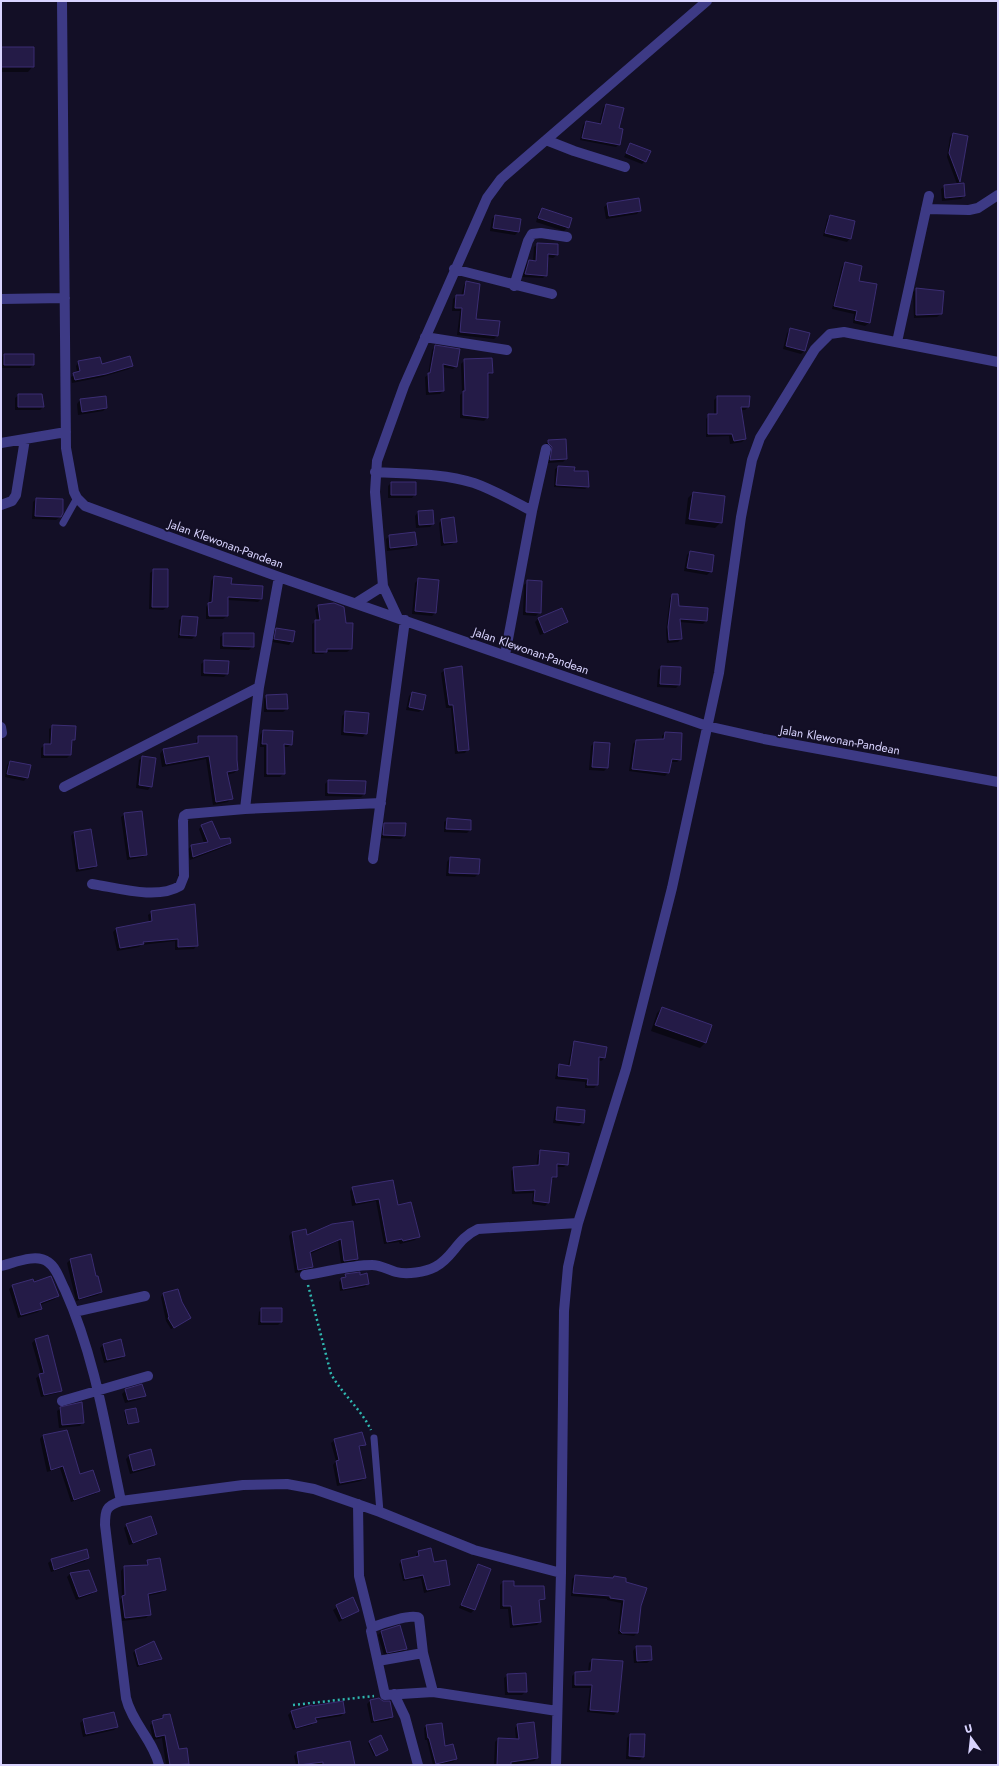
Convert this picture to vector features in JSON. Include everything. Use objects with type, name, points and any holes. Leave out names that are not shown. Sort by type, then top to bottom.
[{"type":"street","points":[[62,1],[66,448],[75,495]]},
{"type":"street","points":[[373,859],[381,803],[402,619],[383,586],[375,508],[376,472],[380,453],[404,386],[454,269],[487,198],[493,189],[546,140],[707,1]]},
{"type":"street","points":[[546,140],[574,151],[625,167]]},
{"type":"street","points":[[926,209],[969,210],[978,208],[998,195]]},
{"type":"street","points":[[897,342],[929,196]]},
{"type":"street","points":[[514,286],[528,241],[532,234],[541,233],[567,237]]},
{"type":"street","points":[[454,269],[514,286],[552,294]]},
{"type":"street","points":[[1,299],[65,298]]},
{"type":"street","points":[[556,1765],[561,1573],[564,1310],[568,1267],[578,1223],[626,1069],[672,888],[719,673],[746,488],[752,460],[760,438],[804,364],[824,338],[830,334],[844,332],[998,362]]},
{"type":"street","points":[[425,338],[507,350]]},
{"type":"street","points":[[1,443],[66,432]]},
{"type":"street","points":[[1,505],[12,501],[16,495],[26,439]]},
{"type":"street","points":[[505,655],[532,511],[546,449]]},
{"type":"street","points":[[376,472],[433,475],[453,478],[488,488],[532,511]]},
{"type":"street","name":"Jalan Klewonan-Pandean","points":[[75,495],[84,506],[279,577],[707,726],[764,739],[998,782]]},
{"type":"street","points":[[245,809],[260,687],[279,577]]},
{"type":"street","points":[[356,603],[383,586]]},
{"type":"street","points":[[64,787],[260,687]]},
{"type":"street","points":[[92,884],[154,893],[175,889],[180,886],[184,876],[183,821],[184,816],[192,813],[381,803]]},
{"type":"street","points":[[305,1274],[370,1265],[383,1267],[397,1273],[418,1272],[434,1267],[445,1260],[461,1240],[468,1234],[478,1230],[578,1223]]},
{"type":"street","points":[[1,1266],[31,1259],[48,1261],[55,1269],[74,1312],[92,1366],[121,1501]]},
{"type":"street","points":[[74,1312],[145,1296]]},
{"type":"street","points":[[62,1400],[148,1376]]},
{"type":"street","points":[[159,1765],[155,1752],[132,1716],[126,1698],[105,1525],[107,1509],[111,1505],[121,1501],[242,1484],[287,1484],[314,1490],[358,1504],[474,1550],[561,1573]]},
{"type":"street","points":[[358,1504],[359,1576],[372,1628],[371,1631],[378,1661],[389,1695],[405,1717],[418,1765]]},
{"type":"street","points":[[372,1628],[374,1626],[417,1616],[420,1620],[423,1653],[433,1692]]},
{"type":"street","points":[[378,1661],[423,1653]]},
{"type":"street","points":[[389,1695],[433,1692],[557,1711]]},
{"type":"lane","points":[[63,523],[75,495]]},
{"type":"lane","points":[[374,1438],[380,1512]]},
{"type":"path","points":[[305,1274],[331,1374],[336,1384],[365,1419],[374,1438]]},
{"type":"path","points":[[293,1705],[389,1695]]},
{"type":"building","points":[[1,47],[34,47],[34,67],[1,67]]},
{"type":"building","points":[[606,104],[624,108],[619,128],[623,129],[620,145],[582,138],[586,121],[601,124]]},
{"type":"building","points":[[953,133],[968,136],[960,182],[949,153]]},
{"type":"building","points":[[630,143],[651,151],[646,162],[626,153]]},
{"type":"building","points":[[964,183],[965,196],[945,198],[944,185]]},
{"type":"building","points":[[639,198],[641,211],[609,216],[607,203]]},
{"type":"building","points":[[542,208],[572,218],[569,228],[538,218]]},
{"type":"building","points":[[495,215],[521,219],[519,232],[493,228]]},
{"type":"building","points":[[830,215],[855,221],[851,239],[825,233]]},
{"type":"building","points":[[537,243],[558,244],[558,255],[548,254],[547,276],[525,274],[529,260],[536,261]]},
{"type":"building","points":[[845,262],[862,266],[859,281],[877,284],[870,323],[855,320],[857,311],[834,306]]},
{"type":"building","points":[[466,281],[480,284],[476,319],[500,321],[498,336],[460,332],[462,308],[455,308],[456,295],[464,295]]},
{"type":"building","points":[[916,288],[944,291],[942,314],[916,315]]},
{"type":"building","points":[[790,328],[810,333],[805,351],[786,346]]},
{"type":"building","points":[[435,345],[460,349],[457,367],[443,364],[444,391],[429,392],[428,373],[430,373]]},
{"type":"building","points":[[4,354],[34,354],[34,365],[4,365]]},
{"type":"building","points":[[130,356],[133,366],[106,374],[75,380],[73,373],[80,371],[78,361],[100,357],[102,364]]},
{"type":"building","points":[[492,358],[493,373],[488,373],[488,418],[463,415],[463,391],[465,391],[464,359]]},
{"type":"building","points":[[18,394],[42,394],[44,407],[18,407]]},
{"type":"building","points":[[106,396],[107,408],[82,412],[80,399]]},
{"type":"building","points":[[717,396],[750,396],[749,407],[741,407],[746,439],[734,441],[732,434],[708,434],[708,414],[717,414]]},
{"type":"building","points":[[566,439],[567,459],[550,460],[552,447],[548,443],[548,440]]},
{"type":"building","points":[[558,466],[575,467],[574,471],[588,471],[589,487],[556,485]]},
{"type":"building","points":[[391,482],[416,482],[416,495],[391,495]]},
{"type":"building","points":[[693,492],[725,496],[722,523],[689,519]]},
{"type":"building","points":[[36,498],[63,499],[63,513],[61,517],[35,516]]},
{"type":"building","points":[[433,510],[434,524],[419,525],[418,511]]},
{"type":"building","points":[[454,517],[457,542],[444,543],[441,519]]},
{"type":"building","points":[[415,532],[417,545],[390,548],[389,535]]},
{"type":"building","points":[[690,551],[714,555],[712,572],[687,568]]},
{"type":"building","points":[[153,569],[168,569],[168,607],[152,607]]},
{"type":"building","points":[[214,576],[232,578],[231,584],[263,586],[262,599],[228,597],[228,616],[209,616],[208,603],[212,602]]},
{"type":"building","points":[[418,578],[439,580],[436,613],[415,611]]},
{"type":"building","points":[[527,580],[542,581],[541,613],[526,612]]},
{"type":"building","points":[[672,594],[678,594],[679,606],[708,608],[707,621],[680,619],[682,639],[669,640],[668,627]]},
{"type":"building","points":[[334,603],[344,607],[346,623],[353,623],[352,649],[327,649],[327,652],[315,652],[315,620],[320,620],[318,605]]},
{"type":"building","points":[[562,608],[568,622],[544,633],[538,618]]},
{"type":"building","points":[[182,616],[198,617],[196,636],[180,635]]},
{"type":"building","points":[[276,628],[295,631],[293,642],[274,639]]},
{"type":"building","points":[[223,633],[254,633],[254,647],[223,646]]},
{"type":"building","points":[[204,660],[229,661],[228,674],[204,673]]},
{"type":"building","points":[[462,666],[469,750],[458,751],[453,705],[449,705],[444,669]]},
{"type":"building","points":[[661,666],[681,667],[680,685],[660,684]]},
{"type":"building","points":[[412,692],[426,695],[423,710],[409,707]]},
{"type":"building","points":[[287,694],[288,709],[267,709],[266,695]]},
{"type":"building","points":[[345,711],[369,713],[367,734],[344,732]]},
{"type":"building","points":[[52,725],[76,726],[75,740],[72,740],[71,755],[44,755],[44,744],[51,744]]},
{"type":"building","points":[[263,730],[293,731],[292,745],[284,744],[285,774],[267,774],[267,744],[262,744]]},
{"type":"building","points":[[665,732],[682,733],[681,760],[672,759],[669,773],[632,769],[636,740],[664,739]]},
{"type":"building","points":[[198,736],[237,736],[238,770],[227,772],[233,799],[216,802],[209,756],[166,764],[163,749],[198,743]]},
{"type":"building","points":[[594,742],[610,743],[608,768],[592,767]]},
{"type":"building","points":[[142,756],[156,758],[152,787],[139,785]]},
{"type":"building","points":[[10,761],[31,765],[28,778],[7,774]]},
{"type":"building","points":[[328,780],[366,781],[365,794],[328,793]]},
{"type":"building","points":[[142,811],[147,855],[130,857],[124,813]]},
{"type":"building","points":[[447,818],[471,820],[471,830],[446,829]]},
{"type":"building","points":[[212,821],[220,839],[230,838],[231,843],[193,857],[191,845],[208,842],[201,825]]},
{"type":"building","points":[[384,823],[406,823],[405,836],[383,835]]},
{"type":"building","points":[[91,829],[97,866],[79,869],[74,832]]},
{"type":"building","points":[[450,857],[480,859],[479,874],[449,873]]},
{"type":"building","points":[[195,904],[198,946],[178,947],[178,939],[143,942],[144,944],[120,948],[116,928],[152,921],[151,911]]},
{"type":"building","points":[[662,1007],[712,1025],[706,1043],[655,1025]]},
{"type":"building","points":[[574,1041],[607,1047],[605,1058],[599,1057],[598,1085],[587,1085],[588,1079],[558,1076],[559,1064],[570,1066]]},
{"type":"building","points":[[557,1107],[585,1110],[584,1123],[556,1120]]},
{"type":"building","points":[[540,1150],[569,1153],[568,1165],[557,1164],[557,1177],[552,1177],[549,1203],[534,1201],[535,1190],[515,1191],[513,1167],[539,1165]]},
{"type":"building","points":[[393,1180],[398,1205],[411,1202],[420,1237],[403,1241],[402,1239],[387,1242],[379,1199],[356,1203],[352,1187]]},
{"type":"building","points":[[353,1221],[358,1259],[344,1261],[341,1239],[310,1252],[313,1267],[298,1270],[292,1232],[306,1229],[307,1235],[332,1224]]},
{"type":"building","points":[[91,1254],[96,1276],[98,1276],[102,1292],[79,1299],[70,1259]]},
{"type":"building","points":[[360,1272],[360,1275],[367,1273],[369,1284],[343,1289],[341,1278],[346,1277],[345,1274]]},
{"type":"building","points":[[51,1276],[59,1296],[40,1303],[42,1309],[21,1315],[12,1285],[33,1279],[34,1282]]},
{"type":"building","points":[[178,1289],[182,1302],[191,1318],[174,1328],[168,1318],[163,1293]]},
{"type":"building","points":[[261,1308],[282,1308],[282,1322],[261,1322]]},
{"type":"building","points":[[48,1335],[62,1391],[44,1395],[39,1374],[44,1373],[35,1339]]},
{"type":"building","points":[[121,1339],[125,1356],[107,1360],[103,1344]]},
{"type":"building","points":[[142,1384],[146,1396],[128,1400],[125,1389]]},
{"type":"building","points":[[82,1402],[84,1423],[62,1425],[60,1407]]},
{"type":"building","points":[[136,1408],[139,1422],[128,1424],[125,1410]]},
{"type":"building","points":[[67,1430],[80,1474],[93,1470],[100,1491],[74,1500],[63,1466],[51,1470],[43,1435]]},
{"type":"building","points":[[362,1432],[366,1445],[359,1446],[366,1478],[340,1483],[336,1461],[339,1460],[334,1439]]},
{"type":"building","points":[[151,1449],[155,1465],[133,1471],[129,1455]]},
{"type":"building","points":[[151,1516],[157,1534],[133,1543],[126,1524]]},
{"type":"building","points":[[431,1548],[434,1562],[446,1560],[450,1585],[427,1590],[423,1575],[405,1579],[401,1560],[419,1556],[418,1551]]},
{"type":"building","points":[[87,1549],[89,1558],[54,1570],[51,1559]]},
{"type":"building","points":[[160,1558],[166,1590],[148,1594],[151,1615],[125,1618],[122,1596],[125,1595],[124,1566],[148,1565],[147,1560]]},
{"type":"building","points":[[478,1564],[491,1569],[475,1610],[461,1605]]},
{"type":"building","points":[[89,1570],[97,1591],[79,1597],[70,1573]]},
{"type":"building","points":[[575,1575],[613,1578],[614,1576],[626,1578],[626,1582],[647,1588],[641,1606],[638,1633],[622,1633],[620,1631],[624,1600],[610,1598],[610,1596],[573,1593]]},
{"type":"building","points":[[503,1581],[514,1581],[514,1586],[544,1586],[545,1599],[539,1600],[541,1622],[513,1625],[511,1606],[503,1606]]},
{"type":"building","points":[[353,1597],[359,1611],[342,1619],[336,1605]]},
{"type":"building","points":[[400,1625],[407,1649],[387,1653],[381,1631]]},
{"type":"building","points":[[154,1641],[162,1659],[139,1665],[135,1650]]},
{"type":"building","points":[[636,1646],[651,1646],[652,1660],[637,1661]]},
{"type":"building","points":[[592,1659],[623,1661],[618,1712],[590,1710],[592,1685],[575,1685],[575,1672],[591,1671]]},
{"type":"building","points":[[526,1673],[527,1692],[508,1692],[507,1674]]},
{"type":"building","points":[[379,1698],[383,1701],[390,1701],[393,1717],[374,1721],[370,1700]]},
{"type":"building","points":[[343,1701],[345,1713],[315,1718],[317,1722],[296,1728],[291,1711],[312,1705]]},
{"type":"building","points":[[114,1712],[118,1727],[86,1734],[83,1719]]},
{"type":"building","points":[[170,1714],[179,1749],[187,1748],[189,1764],[170,1765],[165,1735],[156,1737],[152,1721],[163,1718],[163,1715]]},
{"type":"building","points":[[534,1722],[538,1758],[511,1762],[511,1765],[497,1765],[498,1738],[519,1739],[517,1724]]},
{"type":"building","points":[[442,1723],[445,1746],[453,1744],[457,1759],[436,1764],[428,1738],[426,1725]]},
{"type":"building","points":[[630,1734],[645,1734],[644,1757],[629,1756]]},
{"type":"building","points":[[381,1735],[388,1750],[376,1756],[369,1741]]},
{"type":"building","points":[[350,1741],[355,1765],[323,1765],[323,1762],[299,1765],[297,1752]]}]
